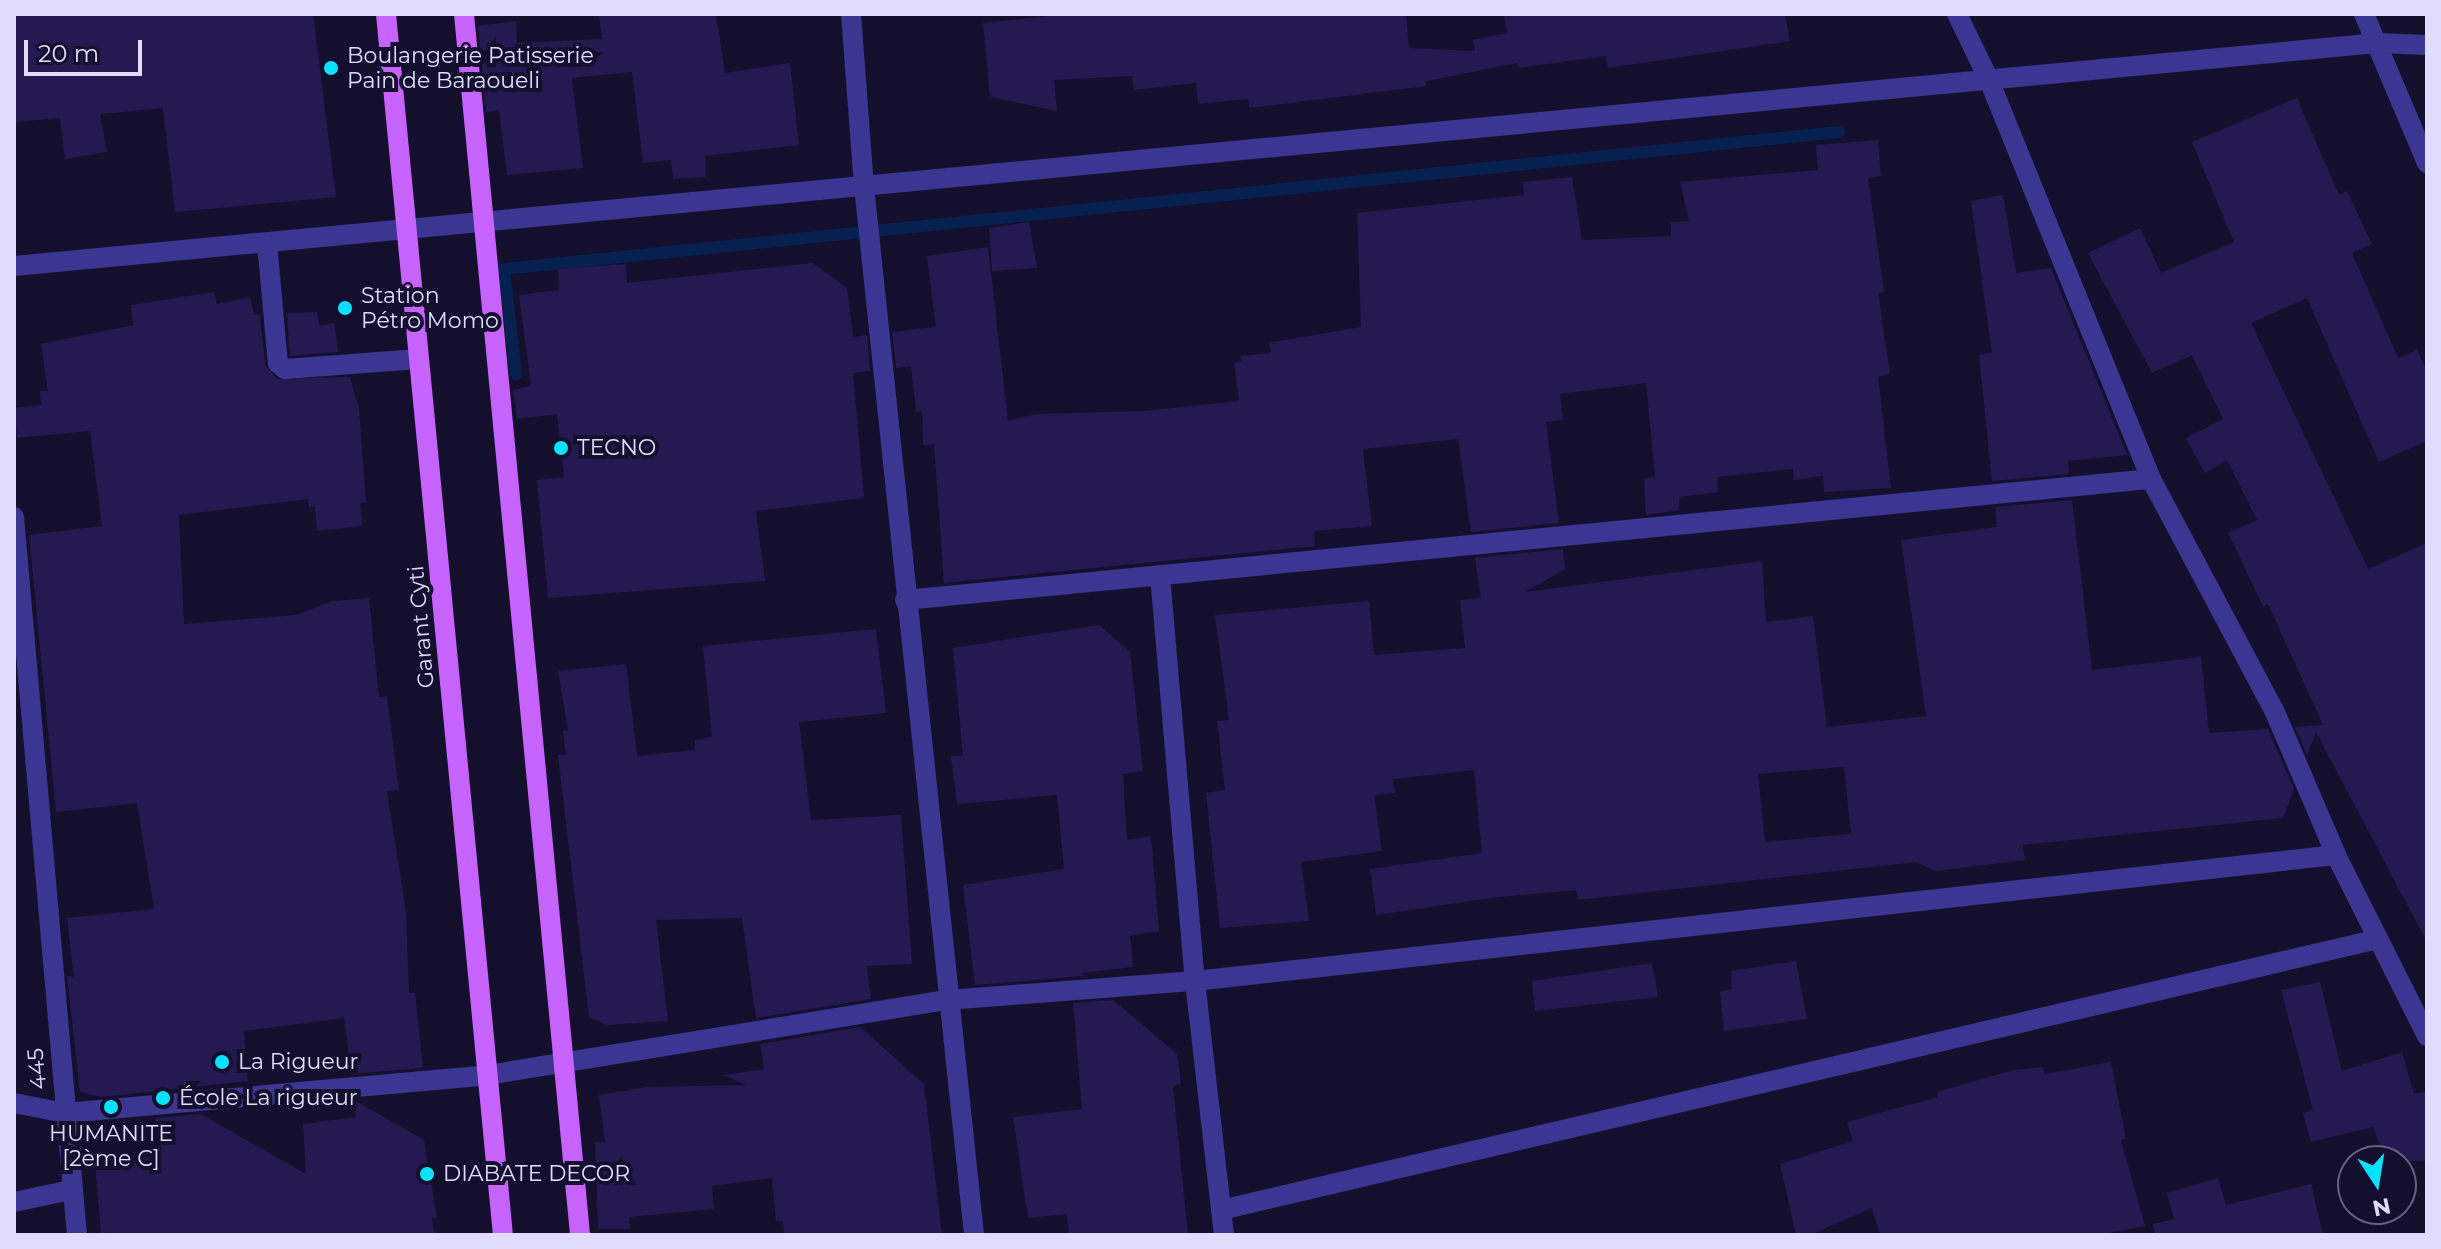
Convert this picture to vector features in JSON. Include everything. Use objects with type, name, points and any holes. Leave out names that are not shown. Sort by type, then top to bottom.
[{"type":"main road","name":"Garant Cyti","points":[[386,14],[503,1235]]},
{"type":"main road","points":[[464,14],[580,1235]]},
{"type":"street","points":[[851,14],[864,186],[905,600],[974,1235]]},
{"type":"street","points":[[1957,14],[1989,80],[2151,479],[2274,710],[2336,855],[2427,1036]]},
{"type":"street","points":[[2364,14],[2427,163]]},
{"type":"street","points":[[14,266],[2377,43],[2427,45]]},
{"type":"street","points":[[267,243],[278,363],[285,369],[419,359]]},
{"type":"street","points":[[905,600],[2151,479]]},
{"type":"street","name":"445","points":[[14,517],[20,684],[77,1235]]},
{"type":"street","points":[[1160,575],[1195,981],[1224,1235]]},
{"type":"street","points":[[14,1103],[65,1113],[488,1075],[947,1000],[1195,981],[2336,855]]},
{"type":"street","points":[[1221,1210],[2378,939]]},
{"type":"street","points":[[14,1202],[71,1190]]},
{"type":"building","points":[[14,14],[313,14],[336,197],[175,212],[163,108],[100,114],[107,152],[65,159],[60,118],[14,122]]},
{"type":"building","points":[[599,14],[716,14],[725,73],[790,63],[799,145],[705,156],[706,177],[673,179],[671,160],[643,163],[632,72],[572,78],[583,168],[507,175],[499,110],[486,112],[478,26],[516,21],[517,43],[602,39]]},
{"type":"building","points":[[1069,14],[1406,14],[1409,48],[1475,51],[1473,40],[1507,33],[1504,14],[1785,14],[1790,41],[1608,68],[1606,56],[1518,68],[1517,63],[1426,81],[1426,86],[1249,108],[1248,99],[1198,104],[1196,83],[1134,90],[1132,76],[1054,80],[1057,111],[990,97],[983,23]]},
{"type":"building","points":[[2297,98],[2339,195],[2347,191],[2372,244],[2352,253],[2398,358],[2417,350],[2427,372],[2427,441],[2379,462],[2307,298],[2251,323],[2368,569],[2427,543],[2427,942],[2316,732],[2307,755],[2295,727],[2323,725],[2268,604],[2263,606],[2228,533],[2257,520],[2227,460],[2205,473],[2186,438],[2223,419],[2192,355],[2152,373],[2088,253],[2140,228],[2161,273],[2234,242],[2192,142]]},
{"type":"building","points":[[1878,140],[1881,176],[1868,178],[1884,292],[1878,293],[1890,373],[1878,377],[1891,488],[1824,492],[1823,476],[1794,480],[1793,469],[1717,477],[1718,492],[1679,497],[1679,510],[1646,515],[1644,479],[1655,477],[1646,383],[1560,394],[1563,420],[1546,422],[1559,523],[1471,532],[1458,439],[1363,449],[1372,526],[1314,531],[1315,546],[944,583],[934,444],[923,445],[922,411],[916,412],[911,366],[896,368],[892,332],[936,327],[927,256],[988,247],[1008,421],[1036,414],[1143,411],[1239,401],[1234,363],[1241,361],[1240,356],[1271,353],[1269,343],[1361,327],[1357,213],[1524,195],[1523,182],[1572,177],[1582,240],[1671,236],[1671,222],[1689,221],[1680,182],[1818,170],[1816,145]]},
{"type":"building","points":[[2003,195],[2016,273],[2051,268],[2127,455],[2068,461],[2069,474],[1992,481],[1979,355],[1992,353],[1971,201]]},
{"type":"building","points":[[1029,222],[1037,268],[992,271],[989,228]]},
{"type":"building","points":[[813,263],[847,288],[853,337],[867,335],[870,371],[853,373],[864,498],[756,511],[765,581],[548,598],[537,480],[564,477],[557,414],[517,419],[513,390],[531,386],[519,295],[559,290],[558,269],[626,264],[627,283]]},
{"type":"building","points":[[214,292],[217,304],[250,297],[254,315],[260,315],[265,365],[277,379],[350,377],[359,409],[366,502],[360,503],[362,526],[317,531],[315,507],[309,507],[308,499],[179,515],[184,624],[296,615],[333,601],[369,598],[379,697],[387,696],[399,790],[387,791],[406,912],[409,993],[415,993],[423,1068],[351,1074],[344,1018],[244,1031],[248,1081],[102,1097],[80,1092],[67,976],[74,977],[67,918],[154,909],[137,803],[56,812],[29,535],[102,526],[90,431],[17,438],[14,408],[41,405],[40,391],[48,391],[41,344],[133,325],[131,305]]},
{"type":"building","points":[[317,312],[319,326],[334,323],[338,352],[290,356],[287,313]]},
{"type":"building","points":[[2072,500],[2092,670],[2201,657],[2209,733],[2268,729],[2294,789],[2283,818],[2023,845],[2025,860],[1936,871],[1916,862],[1578,900],[1576,890],[1498,897],[1376,915],[1370,869],[1482,853],[1474,770],[1393,779],[1395,793],[1374,795],[1382,851],[1301,862],[1309,921],[1220,928],[1206,793],[1225,790],[1217,721],[1229,720],[1215,615],[1369,601],[1374,655],[1465,648],[1460,600],[1481,598],[1475,558],[1563,549],[1565,569],[1525,592],[1762,561],[1766,622],[1813,616],[1827,727],[1926,716],[1901,540],[1997,527],[1995,507]],"holes":[[[1844,767],[1851,834],[1765,842],[1758,774]]]},
{"type":"building","points":[[1099,625],[1130,652],[1143,771],[1123,774],[1127,840],[1151,836],[1159,931],[1130,936],[1133,967],[1081,973],[1085,976],[975,985],[963,885],[1064,869],[1057,795],[957,804],[951,756],[963,756],[953,648]]},
{"type":"building","points":[[876,629],[886,713],[799,722],[811,820],[901,815],[912,964],[867,966],[871,999],[756,1018],[742,918],[656,920],[668,1021],[606,1025],[589,1017],[558,755],[566,755],[563,731],[568,730],[558,671],[626,664],[637,756],[695,750],[695,740],[712,737],[703,646]]},
{"type":"building","points":[[1796,961],[1807,1019],[1724,1031],[1720,991],[1732,989],[1731,971]]},
{"type":"building","points":[[1652,963],[1658,997],[1535,1011],[1532,981]]},
{"type":"building","points":[[2320,982],[2342,1071],[2402,1052],[2414,1093],[2427,1092],[2427,1161],[2417,1161],[2417,1145],[2380,1145],[2373,1127],[2311,1142],[2303,1113],[2313,1110],[2281,990]]},
{"type":"building","points":[[1113,1000],[1177,1054],[1181,1083],[1173,1086],[1188,1235],[1069,1235],[1067,1214],[1028,1218],[1013,1117],[1082,1109],[1073,1003]]},
{"type":"building","points":[[860,1027],[924,1084],[942,1235],[784,1235],[783,1221],[776,1221],[772,1178],[712,1186],[714,1209],[629,1217],[630,1229],[598,1229],[595,1142],[605,1142],[599,1095],[647,1087],[746,1085],[724,1075],[764,1069],[760,1044]]},
{"type":"building","points":[[2111,1062],[2126,1139],[2121,1140],[2145,1226],[2099,1235],[1880,1235],[1872,1208],[1810,1235],[1796,1235],[1780,1164],[1853,1141],[1847,1122],[1938,1097],[1937,1092],[2013,1070],[2043,1067],[2045,1074]]},
{"type":"building","points":[[354,1100],[424,1140],[437,1218],[432,1218],[434,1235],[101,1235],[95,1165],[161,1156],[155,1118],[201,1114],[306,1174],[303,1124],[356,1117]]},
{"type":"building","points":[[2218,1178],[2226,1205],[2311,1184],[2323,1235],[2155,1235],[2153,1224],[2174,1219],[2167,1193]]},
{"type":"waterway","points":[[516,374],[504,269],[1839,132]]},
{"type":"place","name":"Boulangerie Patisserie Pain de Baraoueli","points":[[331,68]]},
{"type":"place","name":"Station Pétro Momo","points":[[345,308]]},
{"type":"place","name":"TECNO","points":[[561,448]]},
{"type":"place","name":"La Rigueur","points":[[222,1062]]},
{"type":"place","name":"École La rigueur","points":[[163,1098]]},
{"type":"place","name":"HUMANITE [2ème C]","points":[[111,1107]]},
{"type":"place","name":"DIABATE DECOR","points":[[427,1174]]}]
